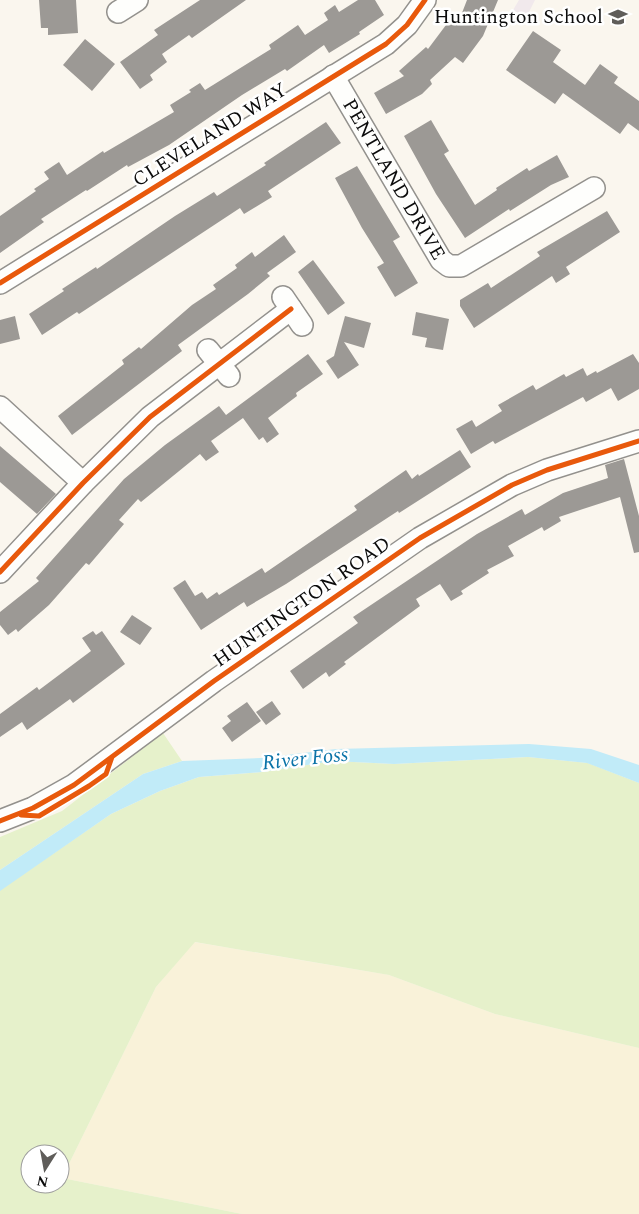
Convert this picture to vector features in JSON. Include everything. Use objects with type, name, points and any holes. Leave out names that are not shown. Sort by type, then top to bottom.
[{"type":"street","points":[[118,12],[137,0]]},
{"type":"street","name":"CLEVELAND WAY","points":[[0,283],[386,44],[407,25],[424,0]]},
{"type":"street","name":"PENTLAND DRIVE","points":[[333,76],[442,260],[449,266],[461,266],[594,188]]},
{"type":"street","points":[[0,572],[82,483],[150,417],[219,363],[292,310]]},
{"type":"street","points":[[0,407],[82,483]]},
{"type":"street","name":"HUNTINGTON ROAD","points":[[0,822],[33,808],[74,785],[214,680],[420,538],[512,485],[547,470],[639,441]]},
{"type":"shaded area","points":[[519,0],[535,0],[526,18],[513,10]]},
{"type":"shaded area","points":[[194,942],[389,975],[495,1014],[639,1048],[639,1214],[242,1214],[70,1180],[70,1162],[156,987]]},
{"type":"green space","points":[[163,733],[182,761],[143,774],[0,870],[0,837],[62,811]]},
{"type":"green space","points":[[528,757],[588,763],[639,783],[639,1048],[495,1014],[389,975],[195,942],[156,987],[70,1162],[70,1144],[20,1144],[20,1194],[70,1194],[70,1180],[242,1214],[0,1214],[0,890],[111,814],[160,791],[199,777],[262,772],[333,761],[394,764]]},
{"type":"water","name":"River Foss","points":[[529,744],[591,749],[639,765],[639,783],[587,763],[528,757],[394,764],[333,761],[262,772],[199,777],[160,791],[111,814],[0,891],[0,870],[143,774],[182,761],[261,758],[336,749]]},
{"type":"building","points":[[39,0],[76,0],[78,33],[48,35],[48,28],[41,28]]},
{"type":"building","points":[[200,0],[246,0],[192,38],[189,35],[162,54],[167,62],[150,75],[153,80],[140,89],[120,62],[158,35],[154,30]]},
{"type":"building","points":[[358,0],[375,0],[384,15],[359,32],[360,34],[329,53],[324,45],[287,71],[285,69],[242,95],[169,145],[128,167],[127,165],[86,190],[41,219],[44,222],[0,253],[0,216],[36,191],[34,189],[49,179],[44,172],[59,162],[67,175],[103,151],[104,153],[174,112],[170,105],[191,92],[189,90],[200,83],[205,90],[271,49],[269,45],[298,25],[305,35],[328,20],[324,13],[335,5],[339,12]]},
{"type":"building","points":[[467,0],[498,0],[483,36],[463,63],[455,57],[430,80],[432,84],[422,94],[386,114],[374,93],[404,76],[399,71],[426,47],[428,49],[455,13],[460,18]]},
{"type":"building","points":[[533,31],[561,50],[553,62],[585,85],[600,64],[618,77],[614,83],[639,101],[639,131],[628,123],[620,134],[563,93],[555,104],[506,70]]},
{"type":"building","points":[[85,39],[115,64],[92,91],[63,65]]},
{"type":"building","points":[[431,120],[449,151],[444,154],[475,205],[497,190],[496,188],[527,168],[529,171],[557,155],[569,177],[551,185],[510,211],[509,209],[465,238],[436,194],[404,136]]},
{"type":"building","points":[[326,122],[341,143],[268,191],[272,197],[244,214],[240,208],[79,314],[77,312],[42,335],[29,314],[64,291],[62,289],[96,267],[97,269],[214,192],[217,196],[266,165],[264,163]]},
{"type":"building","points":[[357,166],[400,237],[393,241],[418,283],[395,297],[377,267],[384,263],[362,228],[335,178]]},
{"type":"building","points":[[607,211],[620,232],[566,267],[570,274],[556,283],[552,276],[474,328],[460,306],[460,300],[488,283],[491,288],[540,256],[537,252]]},
{"type":"building","points":[[284,235],[296,252],[267,273],[270,276],[248,294],[178,345],[182,351],[72,435],[58,416],[124,364],[122,360],[139,347],[141,349],[192,305],[216,289],[213,285],[237,268],[235,265],[252,252],[255,257]]},
{"type":"building","points":[[313,260],[345,303],[328,315],[298,272]]},
{"type":"building","points":[[416,312],[449,319],[443,350],[425,347],[427,338],[412,335]]},
{"type":"building","points":[[15,316],[20,339],[0,344],[0,320]]},
{"type":"building","points":[[345,316],[371,323],[364,348],[344,342],[359,365],[338,379],[326,361],[334,356]]},
{"type":"building","points":[[308,354],[323,374],[296,393],[297,396],[268,418],[279,434],[267,443],[263,437],[259,440],[243,418],[211,441],[219,452],[206,461],[200,454],[141,502],[138,499],[119,520],[124,524],[89,565],[86,563],[49,605],[18,632],[16,629],[8,635],[0,625],[0,612],[39,581],[36,578],[124,479],[165,445],[219,406],[226,415]]},
{"type":"building","points":[[633,354],[639,363],[639,389],[618,401],[611,388],[586,402],[583,397],[495,444],[493,441],[471,454],[456,429],[472,420],[476,427],[502,411],[498,405],[533,385],[536,390],[564,374],[566,377],[583,368],[587,376],[596,371],[597,373]]},
{"type":"building","points":[[0,446],[56,494],[37,514],[0,482]]},
{"type":"building","points":[[460,450],[471,467],[399,513],[398,511],[286,584],[247,607],[244,602],[201,630],[173,588],[185,580],[195,596],[202,592],[207,599],[217,592],[219,595],[262,568],[265,573],[357,510],[354,506],[406,470],[412,479]]},
{"type":"building","points":[[624,459],[639,516],[639,552],[634,553],[620,497],[559,517],[561,521],[544,531],[542,527],[508,546],[514,556],[487,570],[489,573],[461,591],[463,594],[451,601],[440,584],[416,599],[420,606],[344,662],[346,664],[329,677],[326,672],[303,689],[290,671],[358,623],[353,617],[477,534],[522,509],[525,515],[563,493],[608,478],[605,465]]},
{"type":"building","points":[[132,615],[152,628],[140,645],[120,632]]},
{"type":"building","points":[[93,631],[96,635],[102,631],[125,664],[73,703],[70,699],[27,730],[22,722],[0,737],[0,714],[37,687],[39,690],[91,651],[82,638]]},
{"type":"building","points":[[272,701],[281,714],[266,725],[256,712]]},
{"type":"building","points":[[247,702],[261,721],[232,742],[222,728],[231,721],[227,716]]},
{"type":"cycle path","points":[[0,283],[386,44],[407,25],[425,0]]},
{"type":"cycle path","points":[[0,572],[83,483],[150,417],[291,309]]},
{"type":"cycle path","points":[[0,821],[33,808],[74,785],[214,681],[420,538],[512,485],[547,470],[639,441]]},
{"type":"cycle path","points":[[21,815],[39,816],[89,786],[106,774],[112,757]]},
{"type":"place","name":"Huntington School","points":[[618,17]]}]
